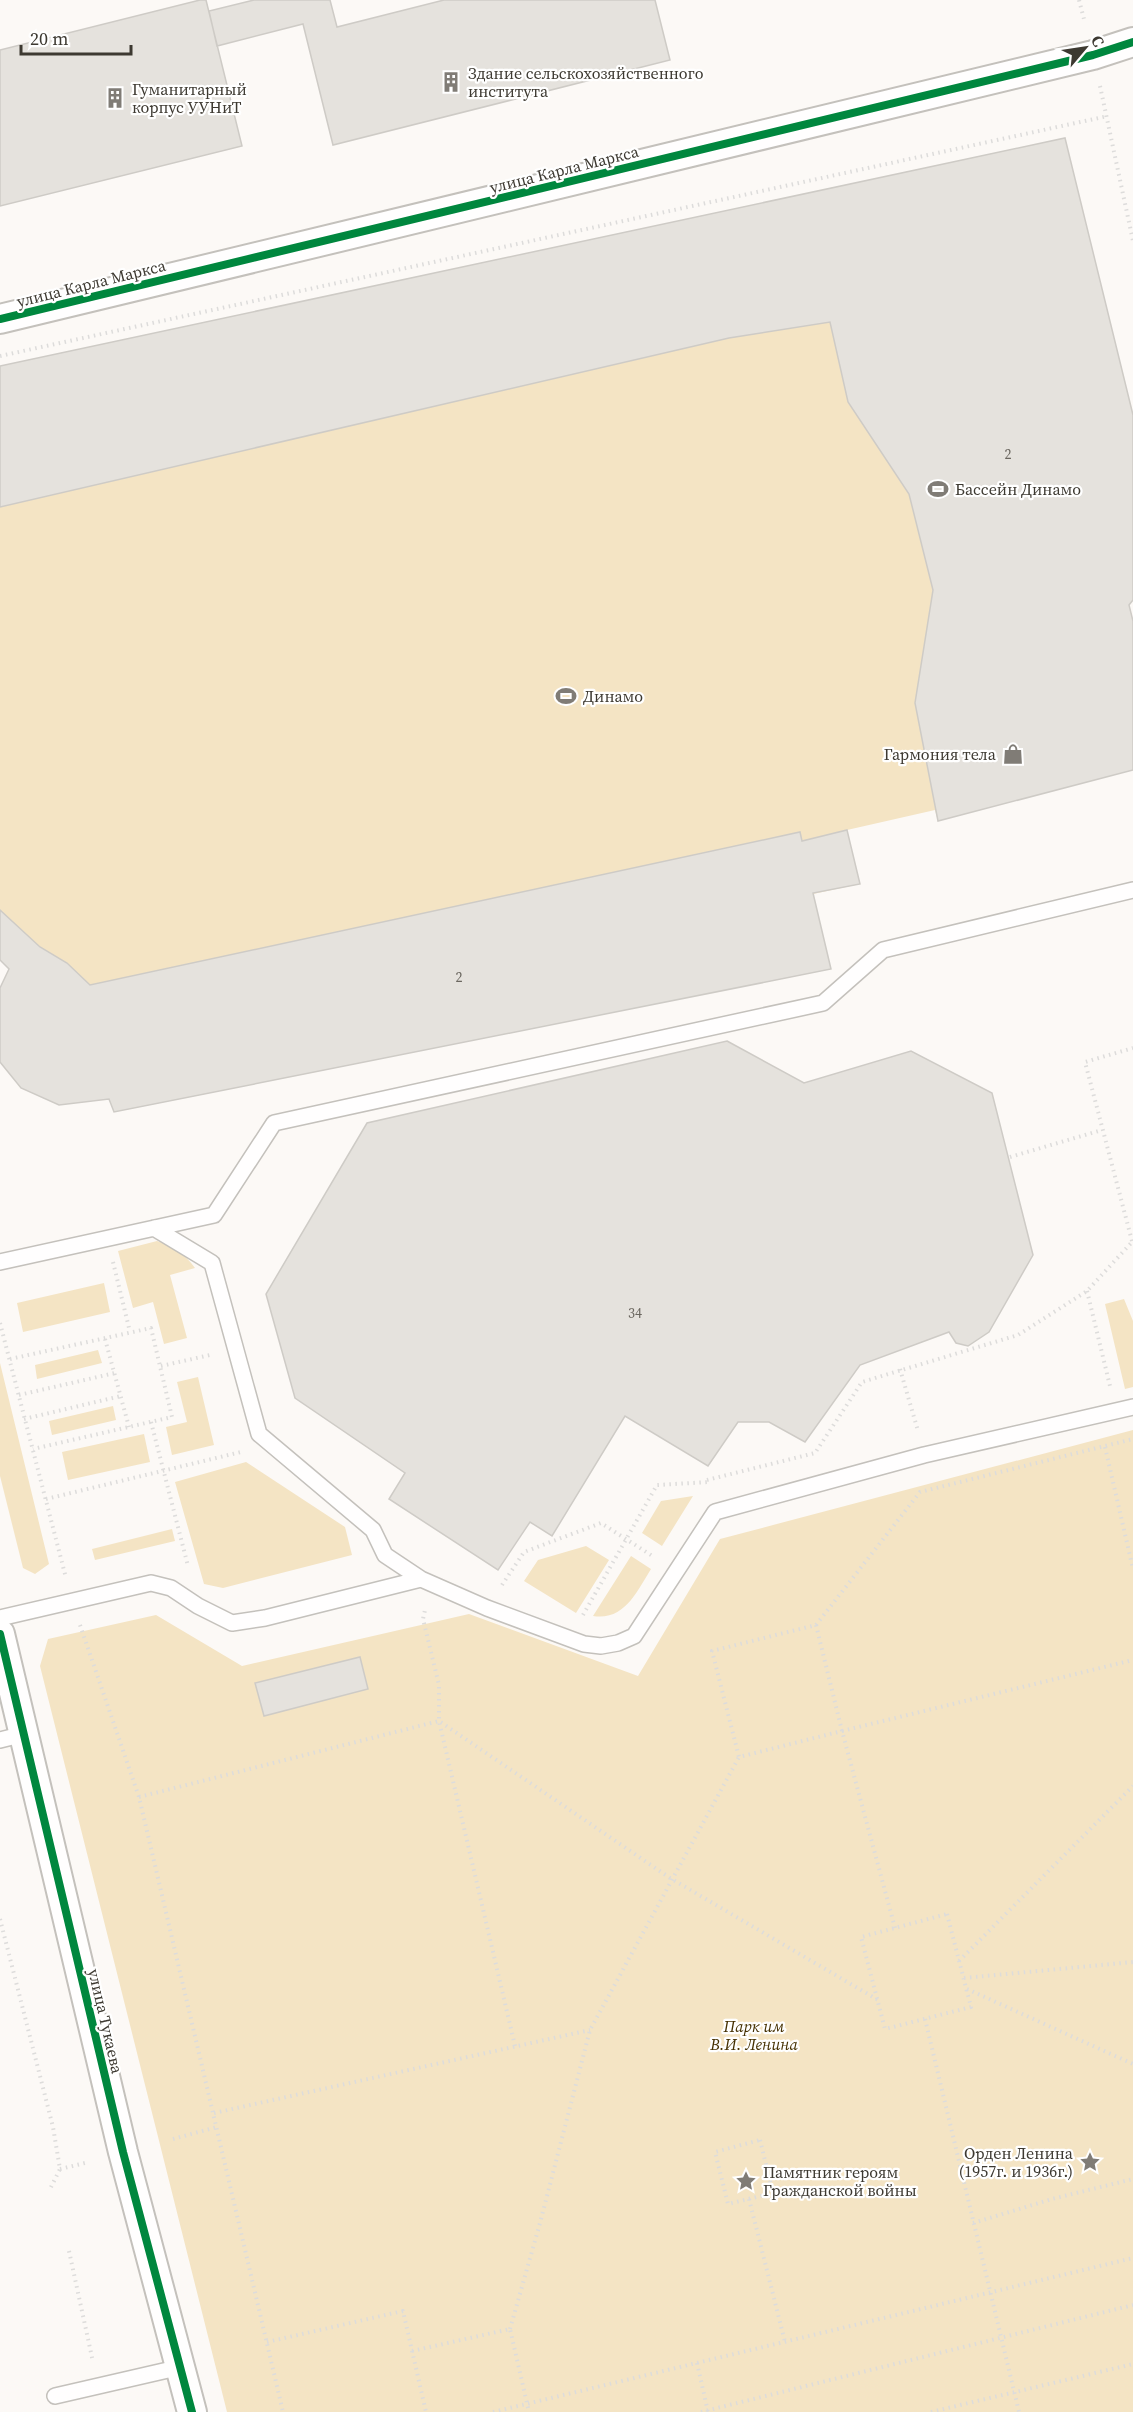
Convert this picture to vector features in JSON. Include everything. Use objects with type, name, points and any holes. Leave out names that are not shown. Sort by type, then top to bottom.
[{"type":"street","name":"улица Карла Маркса","points":[[0,319],[1093,55],[1133,42]]},
{"type":"street","name":"улица Тукаева","points":[[0,1634],[12,1737],[192,2412]]},
{"type":"lane","points":[[0,1262],[214,1215],[274,1123],[823,1003],[883,950],[1133,890]]},
{"type":"lane","points":[[154,1228],[212,1263],[259,1434],[373,1530],[385,1555],[421,1579],[487,1608],[584,1644],[601,1646],[618,1643],[634,1636],[715,1512],[924,1455],[1133,1407]]},
{"type":"lane","points":[[0,1618],[151,1583],[171,1588],[198,1606],[232,1623],[265,1618],[421,1579]]},
{"type":"lane","points":[[55,2396],[180,2367]]},
{"type":"path","points":[[1093,55],[1108,116],[1133,241]]},
{"type":"path","points":[[0,356],[1108,116]]},
{"type":"path","points":[[569,1639],[657,1485],[707,1480],[815,1453],[862,1382],[1018,1335],[1087,1291],[1132,1241],[1085,1062],[1133,1048]]},
{"type":"path","points":[[1010,1157],[1102,1130]]},
{"type":"path","points":[[106,1238],[130,1332]]},
{"type":"path","points":[[1087,1291],[1116,1411]]},
{"type":"path","points":[[0,1323],[72,1602],[139,1797],[283,2412]]},
{"type":"path","points":[[10,1359],[151,1328],[162,1366],[172,1417],[32,1449]]},
{"type":"path","points":[[105,1338],[129,1427]]},
{"type":"path","points":[[162,1366],[235,1349]]},
{"type":"path","points":[[900,1369],[924,1455]]},
{"type":"path","points":[[19,1395],[114,1373]]},
{"type":"path","points":[[24,1419],[121,1396]]},
{"type":"path","points":[[151,1422],[198,1606]]},
{"type":"path","points":[[529,2412],[510,2329],[590,2030],[670,1878],[739,1757],[712,1651],[816,1625],[920,1492],[1133,1439]]},
{"type":"path","points":[[46,1499],[271,1444]]},
{"type":"path","points":[[1105,1447],[1133,1569]]},
{"type":"path","points":[[707,1480],[741,1505]]},
{"type":"path","points":[[487,1608],[524,1552],[601,1523],[677,1571]]},
{"type":"path","points":[[423,1619],[439,1685],[439,1722],[515,2046]]},
{"type":"path","points":[[816,1625],[895,1928]]},
{"type":"path","points":[[739,1757],[1133,1660]]},
{"type":"path","points":[[139,1797],[439,1722],[670,1878],[878,2000]]},
{"type":"path","points":[[959,1960],[1133,1786]]},
{"type":"path","points":[[947,1914],[959,1960],[971,2007],[885,2029],[861,1936],[947,1914]]},
{"type":"path","points":[[0,1919],[53,2127],[60,2169],[50,2189]]},
{"type":"path","points":[[964,1978],[1133,1962]]},
{"type":"path","points":[[966,1989],[1133,2064]]},
{"type":"path","points":[[925,2019],[1018,2412]]},
{"type":"path","points":[[214,2114],[590,2030]]},
{"type":"path","points":[[173,2139],[217,2127]]},
{"type":"path","points":[[760,2140],[773,2193],[749,2199],[728,2204],[714,2152],[760,2140]]},
{"type":"path","points":[[60,2169],[85,2163]]},
{"type":"path","points":[[973,2223],[1052,2199],[1133,2179]]},
{"type":"path","points":[[749,2199],[785,2342]]},
{"type":"path","points":[[69,2251],[94,2370]]},
{"type":"path","points":[[493,2412],[1133,2258]]},
{"type":"path","points":[[701,2412],[1133,2305]]},
{"type":"path","points":[[267,2342],[403,2311],[426,2412]]},
{"type":"path","points":[[412,2351],[510,2329]]},
{"type":"path","points":[[697,2363],[708,2411]]},
{"type":"path","points":[[931,2412],[1133,2364]]},
{"type":"green space","name":"Динамо","points":[[1065,138],[1133,415],[1133,600],[1129,605],[1133,622],[1133,770],[938,821],[935,810],[847,830],[860,884],[813,894],[831,969],[114,1112],[109,1099],[59,1105],[21,1088],[0,1062],[0,988],[9,969],[0,960],[0,366]]},
{"type":"green space","points":[[157,1241],[178,1251],[195,1268],[170,1275],[187,1338],[164,1344],[153,1302],[133,1308],[118,1251]]},
{"type":"green space","points":[[104,1283],[110,1312],[23,1332],[17,1303]]},
{"type":"green space","points":[[1124,1299],[1133,1321],[1133,1387],[1125,1389],[1105,1304]]},
{"type":"green space","points":[[98,1350],[102,1363],[37,1379],[35,1365]]},
{"type":"green space","points":[[0,1363],[49,1564],[35,1574],[23,1568],[0,1476]]},
{"type":"green space","points":[[198,1377],[214,1445],[172,1455],[166,1427],[187,1422],[177,1382]]},
{"type":"green space","points":[[113,1406],[116,1420],[52,1435],[49,1421]]},
{"type":"green space","name":"Парк им В.И. Ленина","points":[[1133,1430],[1133,2412],[227,2412],[40,1666],[48,1639],[156,1615],[242,1666],[469,1614],[638,1676],[720,1539]]},
{"type":"green space","points":[[144,1434],[150,1462],[68,1480],[62,1452]]},
{"type":"green space","points":[[246,1462],[345,1527],[352,1555],[223,1588],[204,1584],[175,1482]]},
{"type":"green space","points":[[693,1496],[662,1546],[642,1533],[661,1501]]},
{"type":"green space","points":[[172,1529],[175,1541],[95,1560],[92,1549]]},
{"type":"green space","points":[[586,1546],[609,1560],[576,1613],[524,1581],[538,1560]]},
{"type":"green space","points":[[631,1556],[651,1569],[641,1586],[629,1603],[614,1614],[593,1616]]},
{"type":"building","name":"Гуманитарный корпус УУНиТ","points":[[206,0],[242,146],[0,206],[0,50]]},
{"type":"building","name":"Здание сельскохозяйственного института","points":[[254,0],[330,0],[337,27],[444,0],[655,0],[670,60],[333,145],[303,24],[217,46],[209,11]]},
{"type":"building","points":[[1065,138],[1133,415],[1133,600],[1129,605],[1133,621],[1133,770],[938,821],[915,703],[933,590],[909,494],[848,402],[830,322],[729,338],[0,507],[0,366]]},
{"type":"building","points":[[847,830],[860,884],[813,893],[831,969],[114,1112],[109,1099],[59,1105],[21,1088],[0,1062],[0,988],[9,969],[0,960],[0,910],[40,947],[67,963],[90,985],[800,832],[802,841]]},
{"type":"building","points":[[727,1041],[804,1083],[911,1051],[992,1093],[1033,1255],[989,1332],[968,1346],[956,1343],[949,1332],[860,1365],[805,1442],[769,1422],[738,1422],[708,1466],[625,1416],[552,1536],[530,1522],[498,1570],[389,1499],[405,1473],[295,1398],[266,1294],[367,1123]]},
{"type":"building","points":[[360,1657],[368,1689],[264,1716],[255,1683]]},
{"type":"cycle path","points":[[0,319],[1093,55],[1133,42]]},
{"type":"cycle path","points":[[0,1634],[123,2152],[192,2412]]},
{"type":"place","name":"Здание сельскохозяйственного института","points":[[451,82]]},
{"type":"place","name":"Гуманитарный корпус УУНиТ","points":[[115,98]]},
{"type":"place","name":"Бассейн Динамо","points":[[938,489]]},
{"type":"place","name":"Динамо","points":[[566,696]]},
{"type":"place","name":"Гармония тела","points":[[1013,754]]},
{"type":"place","name":"Орден Ленина (1957г. и 1936г.)","points":[[1090,2162]]},
{"type":"place","name":"Памятник героям Гражданской войны","points":[[746,2181]]}]
